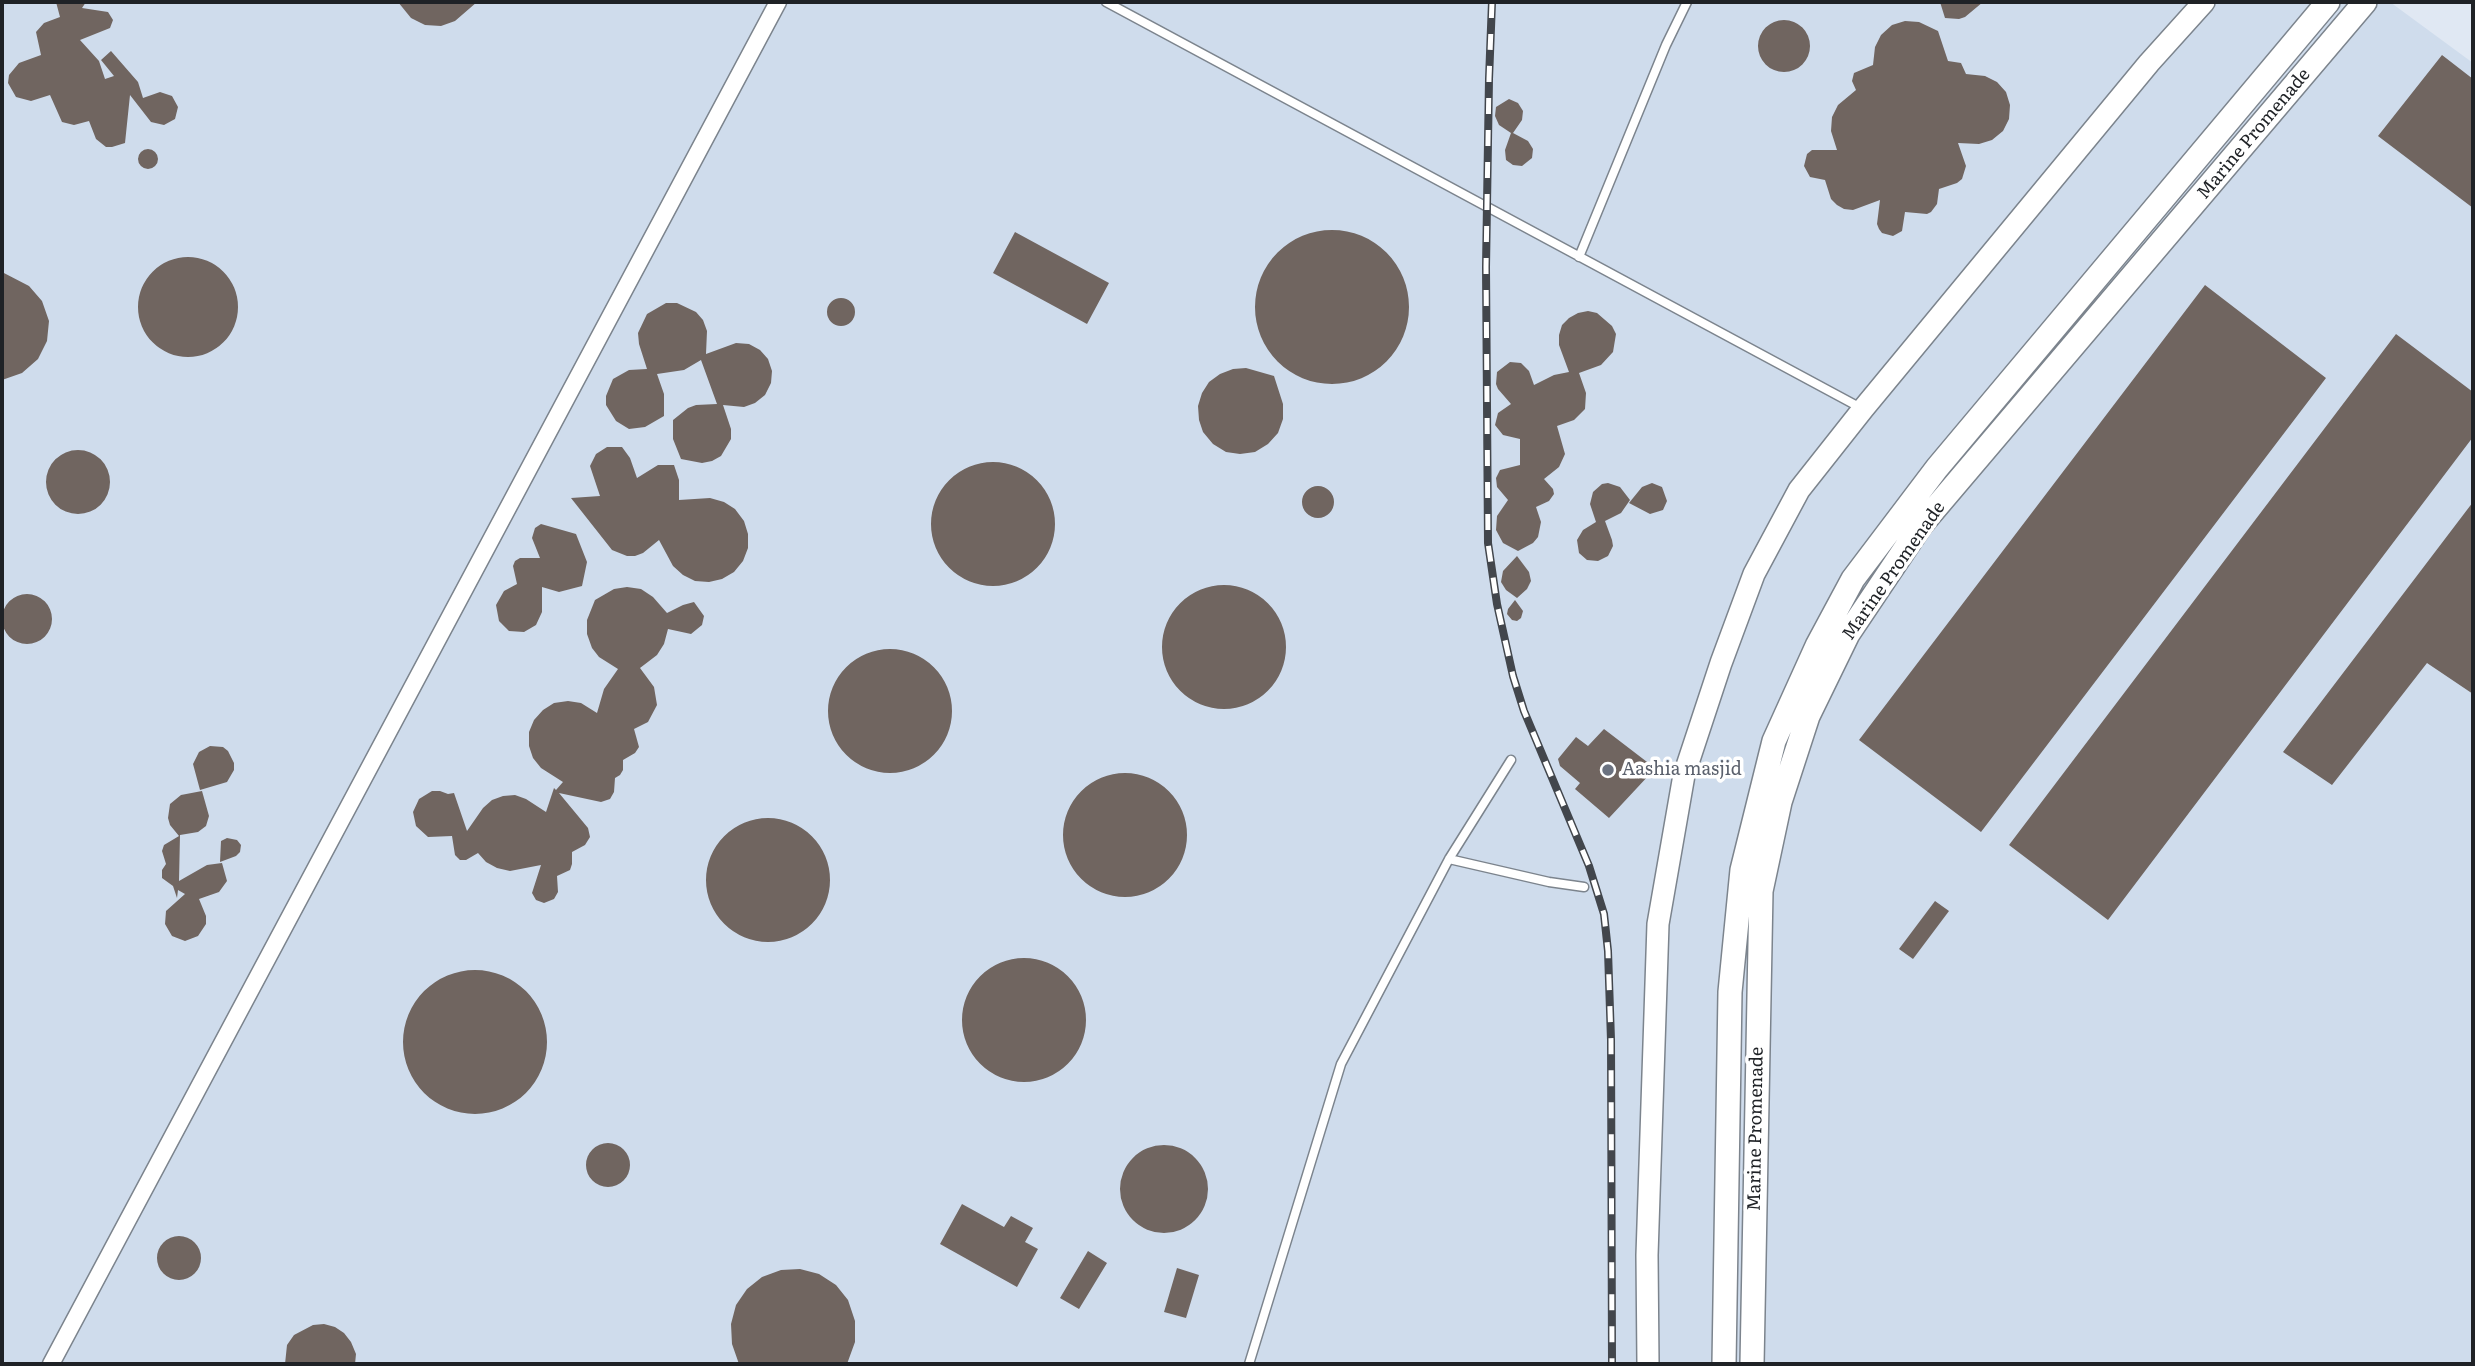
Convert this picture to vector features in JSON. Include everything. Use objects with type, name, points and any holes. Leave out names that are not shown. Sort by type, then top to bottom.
[{"type":"main road","name":"Marine Promenade","points":[[1724,1364],[1730,992],[1742,870],[1774,741],[1817,646],[1853,579],[1937,468],[2328,2]]},
{"type":"main road","name":"Marine Promenade","points":[[1752,1364],[1761,891],[1780,802],[1808,716],[1847,634],[1921,526],[2365,2]]},
{"type":"street","points":[[51,1364],[778,2]]},
{"type":"street","points":[[1648,1364],[1647,1255],[1658,924],[1684,775],[1754,574],[1799,490],[2149,63],[2204,2]]},
{"type":"lane","points":[[1106,2],[1863,409]]},
{"type":"lane","points":[[1579,257],[1666,45],[1687,2]]},
{"type":"lane","points":[[1249,1364],[1341,1064],[1448,859],[1511,760]]},
{"type":"lane","points":[[1448,859],[1549,882],[1584,887]]},
{"type":"shaded area","points":[[2,2],[2390,2],[2473,63],[2473,1364],[2,1364]]},
{"type":"building","points":[[56,2],[86,2],[82,8],[108,12],[113,20],[110,28],[80,40],[99,61],[105,79],[114,76],[101,60],[111,51],[138,82],[143,98],[160,92],[172,96],[178,107],[175,119],[164,125],[151,122],[130,95],[125,143],[106,147],[96,139],[89,121],[74,125],[62,122],[50,95],[31,101],[16,97],[8,83],[9,75],[19,63],[41,55],[36,32],[44,23],[60,17]]},
{"type":"building","points":[[398,2],[477,2],[455,21],[441,26],[425,25],[411,18]]},
{"type":"building","points":[[1940,2],[1983,2],[1959,19],[1945,18]]},
{"type":"building","points":[[1784,20],[1794,22],[1802,28],[1808,36],[1808,56],[1802,64],[1794,70],[1784,72],[1774,70],[1766,64],[1760,56],[1758,46],[1760,36],[1766,28],[1774,22]]},
{"type":"building","points":[[1905,21],[1919,22],[1938,31],[1948,61],[1961,63],[1966,74],[1985,76],[1997,82],[2006,92],[2010,105],[2009,119],[2003,131],[1992,140],[1979,144],[1958,143],[1966,166],[1962,179],[1939,189],[1937,204],[1931,212],[1905,212],[1902,231],[1893,236],[1882,233],[1877,224],[1880,200],[1853,210],[1844,209],[1831,199],[1825,180],[1810,177],[1804,166],[1807,154],[1812,150],[1837,150],[1831,131],[1832,117],[1838,105],[1856,90],[1852,81],[1854,73],[1873,65],[1875,47],[1881,35],[1892,25]]},
{"type":"building","points":[[2442,55],[2473,79],[2473,208],[2378,136]]},
{"type":"building","points":[[1509,99],[1518,103],[1523,111],[1522,120],[1513,133],[1528,141],[1533,149],[1532,158],[1522,166],[1513,165],[1506,160],[1505,150],[1511,133],[1499,125],[1495,116],[1496,107]]},
{"type":"building","points":[[144,149],[152,149],[158,159],[152,169],[144,169],[138,163],[138,155]]},
{"type":"building","points":[[1332,230],[1362,236],[1387,252],[1403,277],[1409,307],[1403,337],[1387,362],[1362,378],[1332,384],[1302,378],[1277,362],[1261,337],[1255,307],[1261,277],[1277,252],[1302,236]]},
{"type":"building","points":[[1015,232],[1109,283],[1087,324],[993,273]]},
{"type":"building","points":[[188,257],[207,261],[223,272],[234,288],[238,307],[234,326],[223,342],[207,353],[188,357],[169,353],[153,342],[142,326],[138,307],[142,288],[153,272],[169,261]]},
{"type":"building","points":[[2,272],[29,286],[42,301],[49,321],[47,341],[38,359],[22,373],[2,380]]},
{"type":"building","points":[[2205,285],[2326,378],[1981,832],[1859,740]]},
{"type":"building","points":[[841,298],[851,302],[855,312],[851,322],[841,326],[831,322],[827,312],[831,302]]},
{"type":"building","points":[[666,303],[677,303],[696,312],[703,320],[707,331],[706,354],[736,343],[749,344],[760,350],[768,359],[772,371],[771,383],[765,395],[755,403],[744,407],[723,405],[731,429],[731,439],[721,456],[712,461],[702,463],[681,459],[673,439],[673,420],[688,408],[717,404],[701,360],[684,370],[657,374],[664,394],[664,416],[645,427],[629,429],[616,421],[606,405],[606,396],[613,379],[629,370],[647,369],[638,333],[647,314]]},
{"type":"building","points":[[1578,313],[1597,313],[1612,326],[1616,334],[1613,352],[1601,365],[1579,373],[1586,393],[1585,409],[1574,420],[1557,426],[1565,454],[1559,467],[1544,479],[1554,494],[1549,501],[1536,507],[1541,522],[1538,537],[1518,551],[1503,543],[1496,530],[1497,516],[1508,500],[1497,487],[1496,478],[1500,470],[1520,465],[1520,439],[1503,435],[1495,425],[1498,413],[1511,404],[1498,389],[1497,372],[1510,362],[1521,363],[1529,371],[1534,385],[1554,375],[1569,372],[1559,345],[1562,325]]},
{"type":"building","points":[[2396,334],[2473,392],[2473,437],[2108,920],[2009,845]]},
{"type":"building","points":[[1246,368],[1274,376],[1283,404],[1283,419],[1278,433],[1268,444],[1255,452],[1226,452],[1213,444],[1203,432],[1198,406],[1209,382],[1233,369]]},
{"type":"building","points":[[607,447],[622,447],[630,458],[637,478],[658,465],[674,465],[679,480],[679,500],[710,498],[735,509],[744,521],[748,548],[743,561],[734,572],[709,582],[695,581],[673,566],[659,540],[635,556],[612,550],[571,498],[600,496],[590,466],[596,454]]},
{"type":"building","points":[[72,450],[84,450],[101,459],[108,470],[108,494],[101,505],[84,514],[72,514],[60,509],[51,500],[46,488],[46,476],[51,464],[60,455]]},
{"type":"building","points":[[993,462],[1017,467],[1037,480],[1050,500],[1055,524],[1050,548],[1037,568],[1017,581],[993,586],[969,581],[949,568],[936,548],[931,524],[936,500],[949,480],[969,467]]},
{"type":"building","points":[[1652,483],[1662,487],[1667,501],[1663,510],[1650,514],[1629,503],[1642,487]]},
{"type":"building","points":[[1602,484],[1620,487],[1630,500],[1621,513],[1605,521],[1613,546],[1608,556],[1598,561],[1587,560],[1579,553],[1577,540],[1583,530],[1596,522],[1590,504],[1593,492]]},
{"type":"building","points":[[1318,486],[1329,491],[1334,502],[1329,513],[1318,518],[1307,513],[1302,502],[1307,491]]},
{"type":"building","points":[[2473,502],[2473,694],[2427,663],[2332,785],[2283,752]]},
{"type":"building","points":[[541,524],[576,534],[587,562],[582,586],[559,592],[542,587],[542,612],[536,625],[524,632],[509,631],[499,621],[496,605],[504,591],[517,584],[513,566],[515,561],[520,558],[540,558],[532,538],[535,528]]},
{"type":"building","points":[[1517,556],[1529,572],[1531,581],[1517,598],[1506,590],[1501,582],[1503,571]]},
{"type":"building","points":[[1224,585],[1248,590],[1268,603],[1281,623],[1286,647],[1281,671],[1268,691],[1248,704],[1224,709],[1200,704],[1180,691],[1167,671],[1162,647],[1167,623],[1180,603],[1200,590]]},
{"type":"building","points":[[614,589],[641,589],[653,597],[667,613],[694,602],[704,616],[702,625],[691,634],[668,629],[664,644],[657,655],[640,668],[654,687],[657,705],[648,722],[634,729],[639,747],[635,753],[623,760],[623,770],[615,778],[614,792],[610,799],[601,802],[559,793],[588,828],[590,837],[585,845],[572,852],[570,870],[557,876],[558,892],[554,899],[544,903],[536,900],[532,893],[541,865],[510,871],[486,862],[478,853],[466,860],[460,860],[455,855],[452,836],[428,837],[416,826],[413,812],[419,799],[432,791],[440,791],[454,793],[467,831],[483,808],[492,800],[503,796],[515,795],[526,799],[546,812],[554,788],[556,790],[563,782],[541,768],[533,758],[529,746],[529,732],[534,720],[554,703],[581,703],[597,713],[604,689],[618,669],[599,657],[592,648],[587,634],[587,620],[595,600]]},
{"type":"building","points":[[27,594],[45,601],[52,619],[45,637],[27,644],[9,637],[2,619],[9,601]]},
{"type":"building","points":[[1515,600],[1523,611],[1517,621],[1507,614]]},
{"type":"building","points":[[890,649],[914,654],[934,667],[947,687],[952,711],[947,735],[934,755],[914,768],[890,773],[866,768],[846,755],[833,735],[828,711],[833,687],[846,667],[866,654]]},
{"type":"building","name":"Aashia masjid","points":[[1604,729],[1651,765],[1650,774],[1609,818],[1575,789],[1580,783],[1560,766],[1558,759],[1576,737],[1588,746]]},
{"type":"building","points":[[210,746],[223,747],[228,751],[234,763],[234,770],[227,782],[200,790],[193,764],[199,752]]},
{"type":"building","points":[[1125,773],[1149,778],[1169,791],[1182,811],[1187,835],[1182,859],[1169,879],[1149,892],[1125,897],[1101,892],[1081,879],[1068,859],[1063,835],[1068,811],[1081,791],[1101,778]]},
{"type":"building","points":[[202,791],[209,816],[206,826],[198,832],[180,835],[179,881],[207,865],[222,863],[227,881],[219,892],[199,899],[206,916],[206,924],[198,936],[185,941],[172,936],[165,924],[166,911],[185,894],[178,890],[177,898],[173,886],[162,878],[162,870],[166,864],[162,851],[164,845],[179,836],[168,818],[170,804],[181,795]]},
{"type":"building","points":[[768,818],[792,823],[812,836],[825,856],[830,880],[825,904],[812,924],[792,937],[768,942],[744,937],[724,924],[711,904],[706,880],[711,856],[724,836],[744,823]]},
{"type":"building","points":[[227,838],[237,840],[241,845],[240,852],[220,862],[221,841]]},
{"type":"building","points":[[1935,901],[1949,911],[1913,959],[1899,949]]},
{"type":"building","points":[[1024,958],[1048,963],[1068,976],[1081,996],[1086,1020],[1081,1044],[1068,1064],[1048,1077],[1024,1082],[1000,1077],[980,1064],[967,1044],[962,1020],[967,996],[980,976],[1000,963]]},
{"type":"building","points":[[475,970],[502,976],[526,991],[541,1015],[547,1042],[541,1069],[526,1093],[502,1108],[475,1114],[448,1108],[424,1093],[409,1069],[403,1042],[409,1015],[424,991],[448,976]]},
{"type":"building","points":[[608,1143],[623,1150],[630,1165],[623,1180],[608,1187],[593,1180],[586,1165],[593,1150]]},
{"type":"building","points":[[1155,1145],[1173,1145],[1189,1152],[1201,1164],[1208,1180],[1208,1198],[1201,1214],[1189,1226],[1173,1233],[1155,1233],[1139,1226],[1127,1214],[1120,1198],[1120,1180],[1127,1164],[1139,1152]]},
{"type":"building","points":[[962,1204],[1004,1227],[1011,1216],[1033,1228],[1025,1242],[1038,1249],[1017,1287],[940,1244]]},
{"type":"building","points":[[179,1236],[194,1243],[201,1258],[194,1273],[179,1280],[164,1273],[157,1258],[164,1243]]},
{"type":"building","points":[[1088,1251],[1107,1263],[1079,1309],[1060,1298]]},
{"type":"building","points":[[1177,1268],[1199,1275],[1186,1318],[1164,1312]]},
{"type":"building","points":[[800,1269],[819,1274],[836,1285],[848,1300],[855,1321],[855,1342],[847,1364],[739,1364],[732,1344],[731,1324],[736,1305],[747,1289],[762,1277],[781,1270]]},
{"type":"building","points":[[324,1324],[344,1333],[351,1342],[356,1354],[355,1364],[285,1364],[287,1345],[294,1335],[313,1325]]},
{"type":"railway","points":[[1492,2],[1486,267],[1488,543],[1497,604],[1513,676],[1524,711],[1589,866],[1604,914],[1611,1040],[1612,1364]]},
{"type":"place","name":"Aashia masjid","points":[[1608,770]]}]
